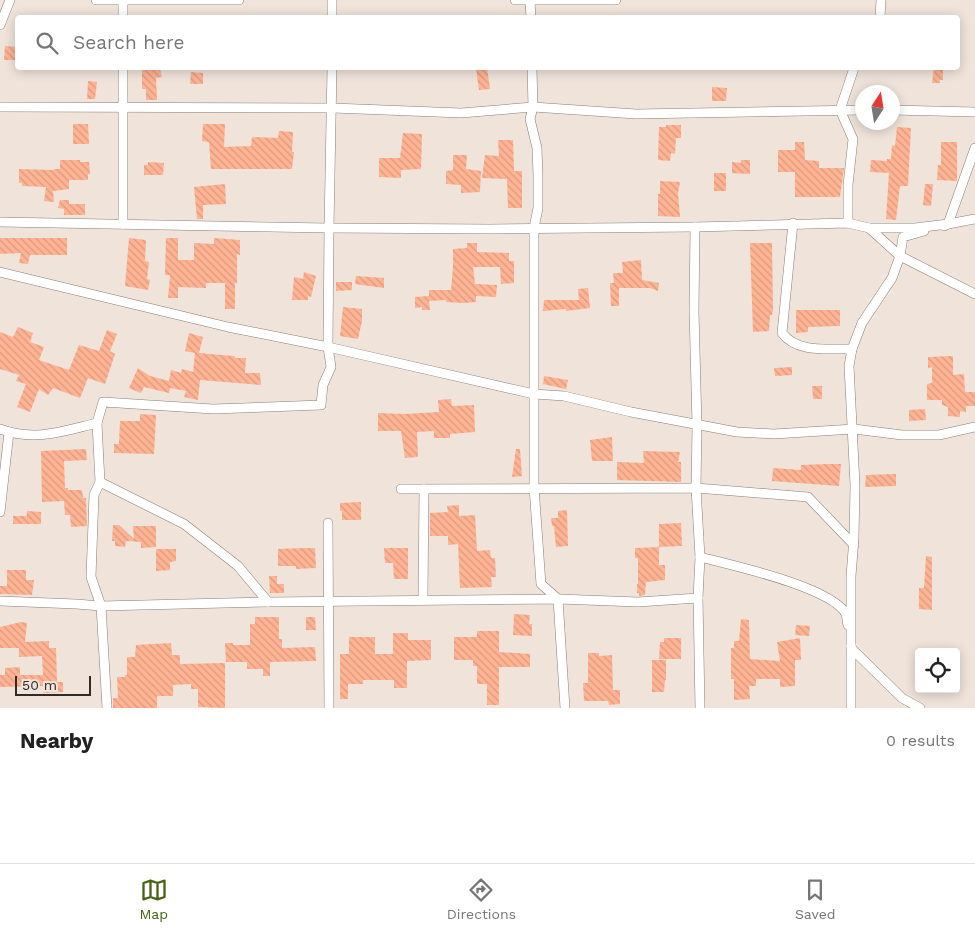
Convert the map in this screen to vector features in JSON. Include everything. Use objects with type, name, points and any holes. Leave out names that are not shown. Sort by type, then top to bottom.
[{"type":"street","points":[[0,25],[10,0]]},
{"type":"street","points":[[96,0],[239,0]]},
{"type":"street","points":[[332,0],[332,15]]},
{"type":"street","points":[[515,0],[616,0]]},
{"type":"street","points":[[880,15],[881,0]]},
{"type":"street","points":[[123,1],[123,15]]},
{"type":"street","points":[[530,1],[530,15]]},
{"type":"street","points":[[123,70],[123,224]]},
{"type":"street","points":[[107,708],[101,606],[91,577],[94,495],[100,482],[97,424],[103,402],[213,409],[321,405],[323,385],[331,368],[328,347],[328,228],[333,108],[332,70]]},
{"type":"street","points":[[532,70],[533,107],[530,119],[537,148],[538,176],[538,208],[534,228],[534,488],[541,584],[558,599],[565,708]]},
{"type":"street","points":[[848,223],[848,185],[852,138],[840,110],[853,70]]},
{"type":"street","points":[[0,108],[333,108],[461,113],[533,107],[636,114],[855,110]]},
{"type":"street","points":[[900,110],[975,112]]},
{"type":"street","points":[[948,224],[975,148]]},
{"type":"street","points":[[0,222],[490,229],[848,223],[869,228],[915,228],[975,219]]},
{"type":"street","points":[[793,224],[782,333],[788,340],[806,348],[852,349]]},
{"type":"street","points":[[851,708],[851,576],[854,545],[855,485],[854,430],[849,366],[852,349],[862,323],[892,278],[900,256],[903,237],[948,224]]},
{"type":"street","points":[[695,227],[694,311],[697,425],[696,488],[700,557],[698,598],[700,708]]},
{"type":"street","points":[[869,228],[900,256],[975,294]]},
{"type":"street","points":[[0,272],[228,327],[328,347],[534,394],[564,396],[737,432],[774,434],[854,430],[902,435],[939,436],[975,427]]},
{"type":"street","points":[[0,429],[41,436],[97,424]]},
{"type":"street","points":[[0,512],[10,432]]},
{"type":"street","points":[[100,482],[184,524],[238,566],[268,602]]},
{"type":"street","points":[[401,489],[696,488],[808,497],[854,545]]},
{"type":"street","points":[[423,600],[424,489]]},
{"type":"street","points":[[328,523],[329,708]]},
{"type":"street","points":[[700,557],[779,578],[826,596],[846,614],[852,649],[902,698],[920,708]]},
{"type":"street","points":[[0,601],[101,606],[423,600],[558,599],[638,602],[698,598]]},
{"type":"building","points":[[5,46],[15,47],[15,60],[4,60]]},
{"type":"building","points":[[142,70],[160,70],[162,77],[156,78],[157,100],[146,100],[146,89],[142,89]]},
{"type":"building","points":[[476,70],[487,70],[490,89],[479,90]]},
{"type":"building","points":[[934,70],[943,70],[943,80],[940,80],[940,83],[932,83]]},
{"type":"building","points":[[191,72],[203,73],[203,84],[190,84]]},
{"type":"building","points":[[88,81],[97,82],[95,99],[87,99]]},
{"type":"building","points":[[712,87],[727,88],[726,101],[712,101]]},
{"type":"building","points":[[73,124],[88,124],[89,144],[73,144]]},
{"type":"building","points":[[203,124],[225,124],[224,147],[251,146],[252,137],[278,138],[279,131],[293,132],[292,152],[294,152],[292,169],[211,169],[209,142],[202,141]]},
{"type":"building","points":[[666,125],[681,125],[681,138],[676,138],[675,154],[671,153],[670,161],[658,160],[659,127],[666,127]]},
{"type":"building","points":[[900,127],[911,128],[908,186],[900,186],[896,220],[886,219],[889,173],[870,172],[871,160],[887,161],[887,159],[891,159],[892,145],[895,146],[897,130],[900,130]]},
{"type":"building","points":[[403,133],[422,134],[421,169],[401,170],[401,178],[379,177],[379,158],[400,158]]},
{"type":"building","points":[[498,140],[513,140],[514,171],[522,171],[522,208],[508,208],[507,179],[482,178],[485,155],[499,156]]},
{"type":"building","points":[[795,142],[804,142],[805,160],[819,161],[819,168],[844,168],[840,197],[795,197],[795,172],[778,172],[778,150],[795,150]]},
{"type":"building","points":[[941,142],[957,142],[957,181],[937,180],[938,165],[941,165]]},
{"type":"building","points":[[453,155],[467,155],[466,169],[481,171],[480,192],[461,193],[461,185],[446,184],[446,171],[453,170]]},
{"type":"building","points":[[60,160],[89,162],[90,174],[88,174],[88,180],[69,180],[69,189],[53,191],[54,202],[44,201],[46,187],[22,186],[22,183],[19,183],[19,169],[60,169]]},
{"type":"building","points":[[741,160],[750,160],[750,174],[732,173],[732,162],[741,163]]},
{"type":"building","points":[[148,162],[164,163],[163,175],[144,175],[144,165],[148,165]]},
{"type":"building","points":[[714,173],[726,173],[726,191],[714,191]]},
{"type":"building","points":[[660,181],[680,182],[678,193],[680,217],[658,216]]},
{"type":"building","points":[[225,184],[226,204],[203,205],[203,219],[197,219],[194,187]]},
{"type":"building","points":[[925,184],[933,184],[931,206],[923,205]]},
{"type":"building","points":[[60,200],[69,200],[69,204],[85,204],[85,215],[64,215],[64,209],[58,208]]},
{"type":"building","points":[[0,238],[67,238],[67,255],[30,255],[28,264],[19,263],[21,253],[0,254]]},
{"type":"building","points":[[129,238],[146,240],[145,261],[149,262],[147,279],[150,280],[148,290],[125,286]]},
{"type":"building","points":[[166,238],[178,238],[178,260],[194,260],[194,243],[214,244],[214,238],[240,240],[240,255],[237,254],[235,309],[225,309],[225,283],[206,283],[206,288],[178,287],[178,298],[168,298],[170,275],[165,275]]},
{"type":"building","points":[[467,243],[477,243],[477,252],[509,253],[509,261],[514,261],[514,283],[501,284],[500,267],[473,267],[475,284],[497,285],[496,297],[476,296],[476,302],[463,303],[446,302],[446,300],[429,301],[430,310],[422,310],[422,307],[415,308],[415,297],[429,296],[429,290],[451,290],[453,249],[467,248]]},
{"type":"building","points":[[750,243],[772,243],[773,309],[772,315],[770,315],[769,331],[753,332]]},
{"type":"building","points":[[641,260],[642,280],[659,283],[658,291],[650,288],[619,288],[619,306],[611,306],[610,283],[614,283],[613,273],[623,273],[622,262]]},
{"type":"building","points":[[304,272],[316,276],[311,297],[308,296],[308,300],[292,300],[294,277],[303,279]]},
{"type":"building","points":[[356,276],[384,278],[384,288],[355,284]]},
{"type":"building","points":[[336,282],[352,282],[352,290],[336,291]]},
{"type":"building","points":[[588,288],[590,308],[543,311],[544,300],[579,300],[578,289]]},
{"type":"building","points":[[343,307],[362,309],[362,321],[358,339],[340,336]]},
{"type":"building","points":[[796,310],[840,310],[840,326],[808,327],[808,332],[796,333]]},
{"type":"building","points":[[18,327],[33,333],[30,342],[44,347],[39,360],[69,370],[79,345],[99,351],[107,330],[117,334],[110,351],[115,354],[105,384],[88,378],[80,398],[53,388],[48,395],[39,389],[30,412],[17,407],[26,384],[16,381],[19,375],[0,369],[0,332],[13,337]]},
{"type":"building","points":[[189,333],[203,337],[199,353],[246,358],[245,373],[260,373],[261,385],[200,380],[198,400],[184,397],[186,391],[170,388],[169,393],[144,387],[141,393],[129,388],[138,368],[150,376],[169,381],[171,370],[181,373],[182,369],[193,372],[195,353],[185,351]]},
{"type":"building","points":[[953,356],[953,375],[964,374],[965,392],[975,392],[975,406],[966,406],[966,412],[960,411],[960,417],[948,416],[948,407],[942,405],[942,400],[927,400],[927,384],[932,383],[932,367],[928,368],[928,357]]},
{"type":"building","points":[[792,367],[792,375],[775,376],[774,368]]},
{"type":"building","points":[[544,376],[568,380],[566,389],[543,384]]},
{"type":"building","points":[[812,386],[822,386],[822,399],[813,399]]},
{"type":"building","points":[[451,399],[452,406],[474,405],[475,432],[450,434],[450,438],[434,438],[434,431],[417,432],[418,457],[405,458],[401,431],[378,431],[378,413],[439,412],[438,400]]},
{"type":"building","points":[[925,409],[926,420],[909,421],[909,410]]},
{"type":"building","points":[[140,414],[156,415],[154,454],[114,453],[114,444],[119,444],[120,421],[140,421]]},
{"type":"building","points":[[612,437],[613,461],[592,461],[590,440]]},
{"type":"building","points":[[86,449],[87,460],[64,461],[65,488],[68,488],[68,490],[82,490],[83,498],[86,498],[87,526],[71,527],[70,515],[65,515],[64,501],[42,502],[41,451]]},
{"type":"building","points":[[516,449],[520,449],[522,476],[512,477]]},
{"type":"building","points":[[643,451],[680,452],[678,462],[681,462],[681,482],[617,480],[617,462],[644,463]]},
{"type":"building","points":[[841,464],[839,486],[772,481],[773,468],[801,470],[801,465]]},
{"type":"building","points":[[896,474],[896,486],[865,487],[866,475]]},
{"type":"building","points":[[361,502],[361,520],[342,520],[340,503]]},
{"type":"building","points":[[459,505],[459,516],[475,515],[477,551],[490,550],[491,558],[495,558],[496,577],[491,577],[492,587],[460,588],[458,544],[448,545],[448,536],[430,536],[430,513],[448,512],[447,506]]},
{"type":"building","points":[[567,510],[568,546],[556,547],[554,526],[552,526],[551,518],[558,518],[558,511]]},
{"type":"building","points":[[27,511],[41,512],[41,524],[13,524],[13,516],[26,516],[26,522]]},
{"type":"building","points":[[681,523],[682,546],[659,547],[659,524]]},
{"type":"building","points":[[113,525],[119,525],[134,539],[133,526],[156,526],[156,547],[141,548],[141,542],[126,541],[125,547],[115,546],[115,541],[112,541]]},
{"type":"building","points":[[659,547],[659,565],[665,565],[665,580],[646,582],[645,595],[639,596],[639,593],[637,593],[638,558],[635,558],[635,548]]},
{"type":"building","points":[[315,548],[316,568],[296,569],[296,566],[278,566],[278,549]]},
{"type":"building","points":[[384,548],[408,548],[408,579],[394,579],[393,563],[385,563]]},
{"type":"building","points":[[156,549],[176,549],[176,561],[170,562],[170,570],[156,571]]},
{"type":"building","points":[[926,556],[932,557],[932,610],[919,609],[919,588],[924,588]]},
{"type":"building","points":[[7,570],[26,570],[26,580],[34,580],[32,595],[0,594],[0,586],[7,586]]},
{"type":"building","points":[[269,576],[277,576],[277,584],[284,584],[284,593],[270,593]]},
{"type":"building","points":[[514,614],[530,615],[529,624],[532,624],[532,636],[513,635]]},
{"type":"building","points":[[255,617],[279,617],[279,639],[282,639],[282,648],[315,647],[316,661],[270,662],[270,676],[263,676],[263,669],[247,669],[247,662],[226,662],[225,643],[250,645],[250,624],[255,624]]},
{"type":"building","points":[[306,617],[315,617],[316,630],[306,630]]},
{"type":"building","points":[[741,619],[749,620],[750,659],[780,661],[777,642],[800,638],[801,660],[795,660],[795,686],[780,687],[780,679],[756,679],[756,686],[749,686],[750,699],[734,700],[734,679],[731,679],[731,648],[734,648],[734,641],[739,641]]},
{"type":"building","points":[[21,622],[27,623],[25,642],[49,641],[49,648],[56,648],[57,682],[63,682],[63,692],[43,693],[43,686],[0,687],[0,675],[5,675],[5,668],[20,667],[20,675],[43,675],[42,656],[19,657],[19,648],[0,648],[0,627]]},
{"type":"building","points":[[796,625],[810,626],[809,636],[795,635]]},
{"type":"building","points":[[477,631],[499,631],[499,652],[530,654],[530,667],[499,667],[499,705],[487,705],[487,684],[477,684],[477,666],[473,666],[473,660],[454,660],[454,637],[477,637]]},
{"type":"building","points":[[393,633],[408,633],[408,640],[431,640],[431,660],[407,661],[407,688],[394,688],[394,680],[363,680],[363,684],[348,684],[348,699],[340,699],[340,654],[349,654],[349,637],[375,637],[375,654],[393,654]]},
{"type":"building","points":[[664,638],[681,638],[681,659],[659,659],[660,642],[664,642]]},
{"type":"building","points":[[171,643],[172,655],[180,655],[180,664],[225,663],[225,708],[198,707],[198,689],[191,689],[191,684],[173,685],[173,696],[157,696],[157,708],[113,708],[113,698],[118,698],[117,677],[125,677],[127,675],[127,657],[135,657],[136,645]]},
{"type":"building","points":[[588,653],[599,653],[599,656],[612,655],[613,690],[620,690],[620,704],[609,705],[608,701],[584,701],[583,683],[588,683]]},
{"type":"building","points":[[652,660],[666,660],[664,692],[652,692]]}]
